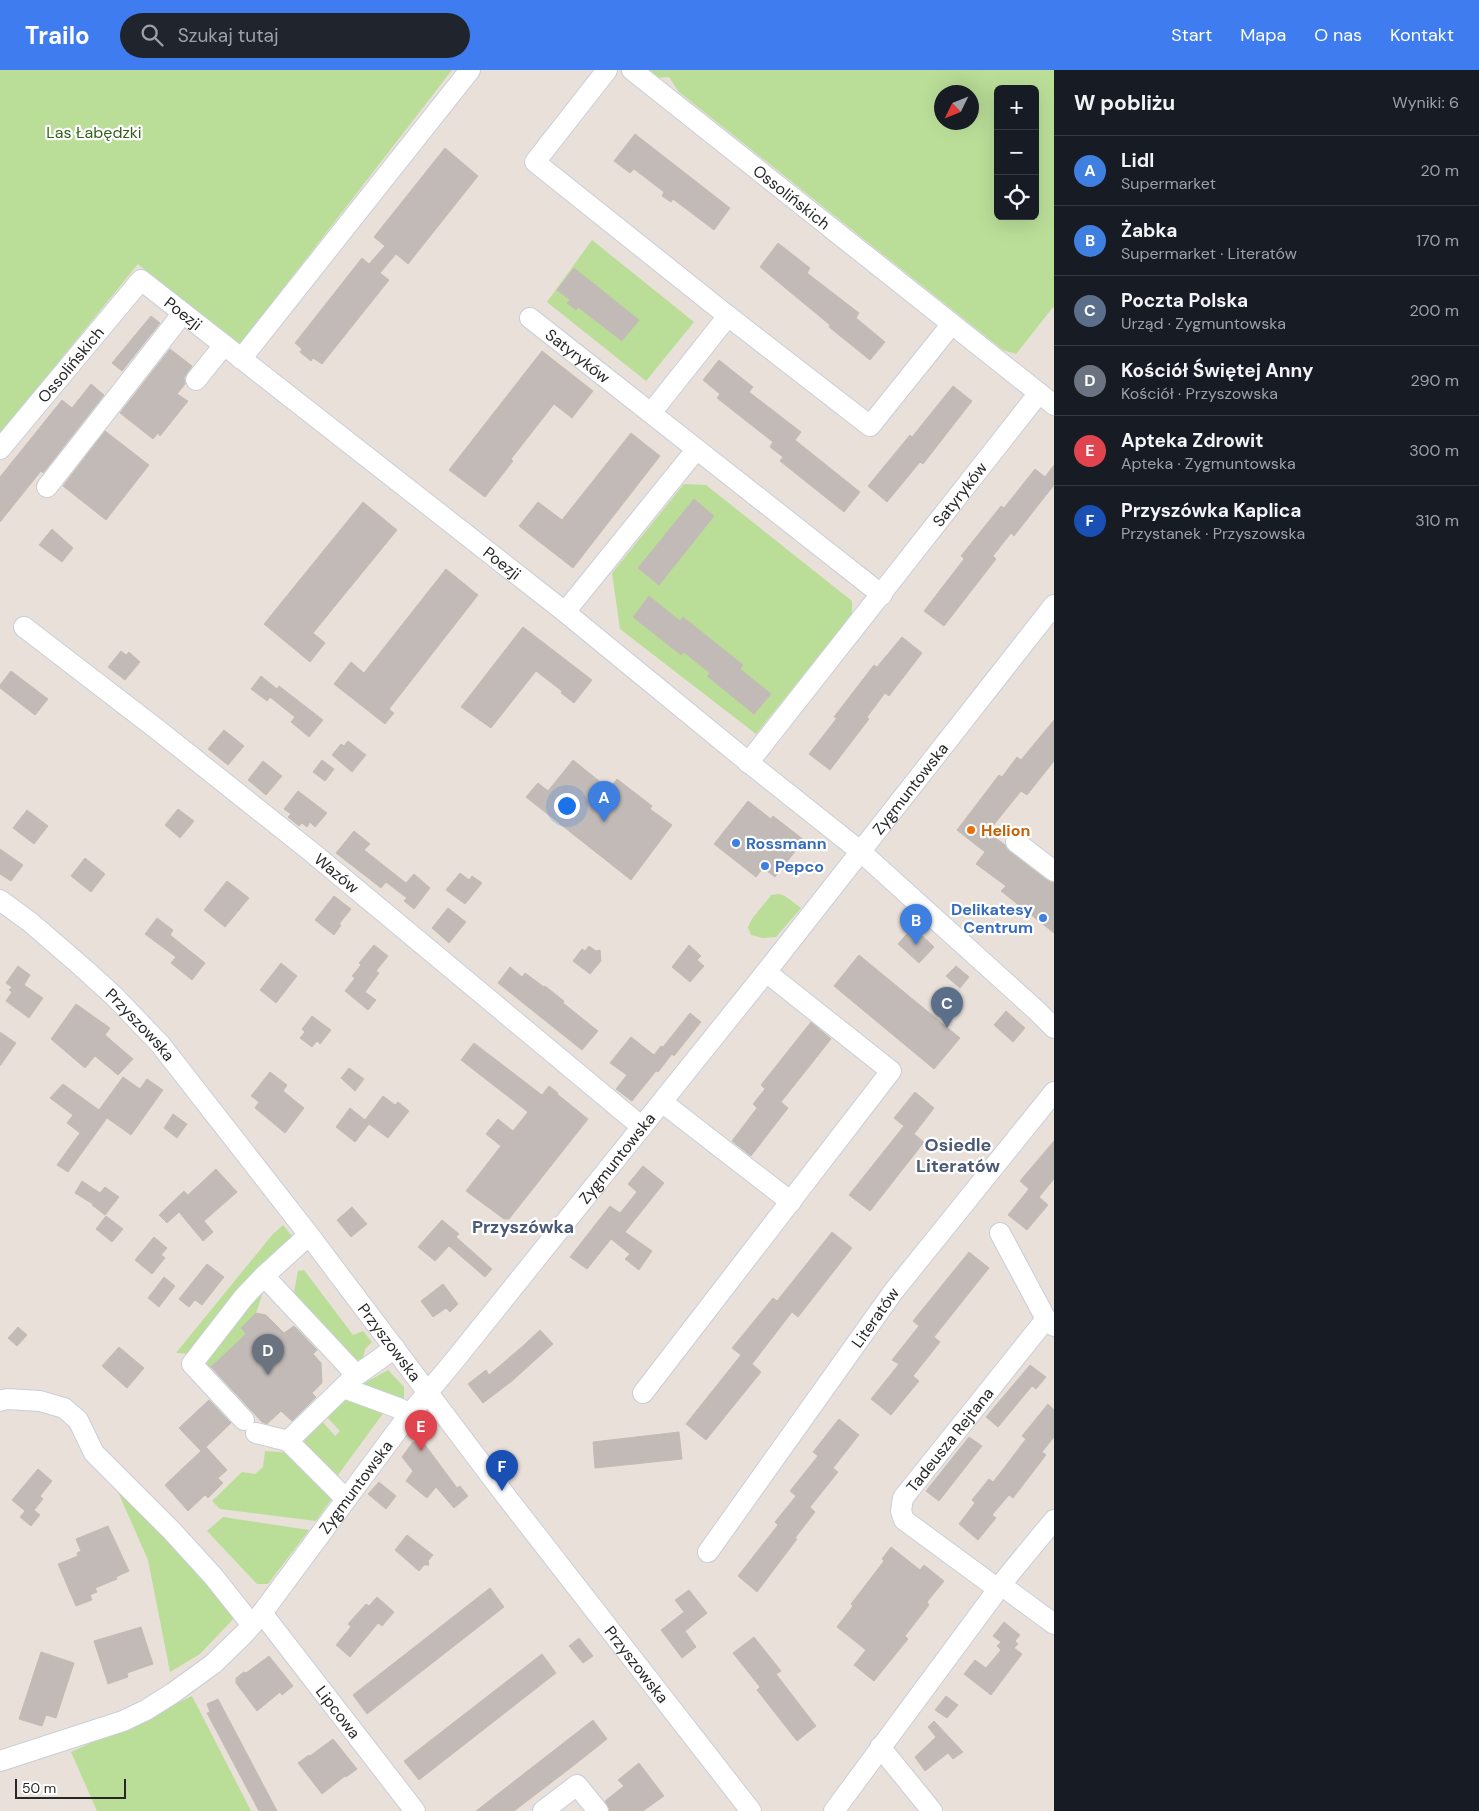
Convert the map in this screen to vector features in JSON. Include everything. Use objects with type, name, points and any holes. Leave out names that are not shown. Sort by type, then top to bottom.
[{"type":"street","points":[[241,359],[470,70]]},
{"type":"street","points":[[607,70],[535,162],[870,426],[951,325]]},
{"type":"street","name":"Ossolińskich","points":[[632,70],[1046,399]]},
{"type":"street","name":"Poezji","points":[[141,280],[565,612],[860,851]]},
{"type":"street","name":"Ossolińskich","points":[[0,449],[141,280]]},
{"type":"street","points":[[47,487],[182,313]]},
{"type":"street","points":[[651,413],[728,316]]},
{"type":"street","name":"Satyryków","points":[[530,318],[882,595]]},
{"type":"street","points":[[196,380],[224,345]]},
{"type":"street","name":"Satyryków","points":[[748,762],[882,595],[1046,399]]},
{"type":"street","points":[[565,612],[696,450]]},
{"type":"street","name":"Zygmuntowska","points":[[0,1762],[123,1721],[146,1710],[213,1664],[257,1619],[428,1392],[766,972],[1054,605]]},
{"type":"street","name":"Wazów","points":[[24,627],[314,854],[642,1127]]},
{"type":"street","points":[[1016,842],[1054,871]]},
{"type":"street","points":[[860,851],[1054,1028]]},
{"type":"street","name":"Przyszowska","points":[[0,900],[30,922],[81,966],[153,1036],[205,1100],[502,1491],[751,1811]]},
{"type":"street","points":[[643,1392],[891,1071],[766,972]]},
{"type":"street","name":"Literatów","points":[[708,1552],[893,1292],[1054,1092]]},
{"type":"street","name":"Zygmuntowska","points":[[662,1102],[791,1202]]},
{"type":"street","name":"Tadeusza Rejtana","points":[[1000,1233],[1050,1322],[903,1498],[901,1511],[904,1520],[1000,1587]]},
{"type":"street","points":[[309,1235],[244,1297],[192,1364],[250,1427],[288,1441],[346,1500]]},
{"type":"street","points":[[264,1276],[349,1367],[349,1382]]},
{"type":"street","points":[[288,1441],[349,1382],[395,1348]]},
{"type":"street","points":[[349,1382],[401,1409]]},
{"type":"street","name":"Lipcowa","points":[[0,1401],[7,1398],[40,1401],[64,1408],[78,1420],[94,1453],[257,1619],[415,1811]]},
{"type":"street","points":[[834,1811],[1000,1587],[1054,1520]]},
{"type":"street","points":[[1000,1587],[1054,1624]]},
{"type":"street","points":[[880,1748],[932,1811]]},
{"type":"street","points":[[543,1811],[578,1785],[598,1811]]},
{"type":"green space","name":"Las Łabędzki","points":[[0,70],[452,70],[237,348],[138,264],[29,398],[0,444]]},
{"type":"green space","points":[[645,70],[1054,70],[1054,306],[1016,354],[1003,350],[679,92],[669,77],[656,78]]},
{"type":"green space","points":[[592,240],[694,322],[646,381],[547,302]]},
{"type":"green space","points":[[684,484],[706,485],[852,601],[852,614],[756,734],[620,629],[612,573]]},
{"type":"green space","points":[[779,894],[785,896],[801,908],[776,937],[763,938],[751,935],[748,928],[752,919],[771,895]]},
{"type":"green space","points":[[283,1225],[295,1240],[193,1354],[176,1353],[272,1235]]},
{"type":"green space","points":[[304,1270],[353,1335],[363,1331],[372,1342],[365,1349],[363,1359],[351,1361],[293,1298],[298,1271]]},
{"type":"green space","points":[[264,1289],[256,1313],[241,1328],[246,1334],[209,1369],[206,1365],[205,1355]]},
{"type":"green space","points":[[388,1370],[404,1387],[404,1400],[363,1384]]},
{"type":"green space","points":[[349,1393],[387,1408],[335,1479],[305,1447],[304,1434],[320,1419],[335,1436],[340,1431],[325,1415]]},
{"type":"green space","points":[[265,1451],[293,1453],[333,1497],[316,1521],[220,1509],[212,1501],[242,1472],[255,1474],[263,1467]]},
{"type":"green space","points":[[111,1476],[237,1615],[200,1654],[170,1672],[148,1560]]},
{"type":"green space","points":[[223,1517],[309,1530],[268,1584],[257,1584],[207,1531]]},
{"type":"green space","points":[[192,1696],[251,1811],[97,1811],[71,1752]]},
{"type":"building","points":[[635,134],[730,208],[714,230],[673,199],[671,202],[662,196],[664,192],[634,169],[630,173],[614,161]]},
{"type":"building","points":[[445,148],[478,176],[408,264],[396,254],[380,273],[389,280],[322,364],[313,358],[311,361],[300,352],[302,349],[295,343],[362,258],[369,264],[385,246],[374,237]]},
{"type":"building","points":[[778,243],[810,268],[807,273],[859,313],[856,318],[885,342],[870,360],[760,267]]},
{"type":"building","points":[[574,268],[639,320],[622,341],[578,307],[576,310],[567,303],[570,300],[557,290]]},
{"type":"building","points":[[151,316],[160,323],[122,371],[112,363]]},
{"type":"building","points":[[170,349],[192,366],[184,378],[185,384],[177,394],[188,401],[160,436],[158,433],[153,439],[120,413]]},
{"type":"building","points":[[542,351],[593,391],[572,418],[554,404],[511,459],[513,461],[485,497],[449,470]]},
{"type":"building","points":[[719,360],[753,387],[749,392],[801,432],[795,440],[860,492],[844,512],[780,461],[783,457],[770,447],[773,442],[717,398],[720,394],[703,380]]},
{"type":"building","points":[[91,384],[104,395],[43,473],[41,471],[0,522],[0,477],[62,400],[72,408]]},
{"type":"building","points":[[953,386],[972,401],[923,464],[920,462],[887,502],[868,486],[910,435],[912,437]]},
{"type":"building","points":[[105,431],[149,465],[106,520],[63,486]]},
{"type":"building","points":[[631,433],[660,456],[573,568],[519,526],[538,502],[562,520]]},
{"type":"building","points":[[1054,465],[1054,485],[1014,536],[1011,533],[993,556],[996,559],[944,626],[924,611],[964,559],[961,556],[1001,506],[1004,508],[1035,469],[1045,477]]},
{"type":"building","points":[[694,499],[714,516],[659,585],[638,568]]},
{"type":"building","points":[[363,502],[397,530],[313,633],[325,643],[310,662],[264,624]]},
{"type":"building","points":[[52,529],[73,548],[62,562],[39,545]]},
{"type":"building","points":[[446,569],[478,595],[389,709],[394,713],[385,724],[334,684],[351,662],[364,673]]},
{"type":"building","points":[[649,596],[680,621],[683,617],[743,665],[740,669],[771,694],[754,714],[707,676],[710,673],[684,652],[681,655],[633,617]]},
{"type":"building","points":[[523,627],[592,680],[574,703],[536,671],[491,728],[461,707]]},
{"type":"building","points":[[902,637],[922,653],[889,696],[885,693],[867,717],[869,719],[830,770],[809,754],[837,718],[834,717],[874,665],[877,667]]},
{"type":"building","points":[[121,651],[126,655],[129,652],[140,662],[125,680],[108,667]]},
{"type":"building","points":[[11,671],[48,699],[35,715],[0,688],[0,685]]},
{"type":"building","points":[[261,676],[277,689],[279,686],[323,720],[309,737],[291,722],[295,717],[270,697],[267,701],[251,689]]},
{"type":"building","points":[[1054,720],[1054,761],[1027,795],[1021,791],[988,832],[1005,845],[1009,851],[1047,880],[1054,883],[1054,933],[1001,891],[1006,886],[976,864],[985,852],[957,830],[999,775],[1002,777],[1017,757],[1021,760]]},
{"type":"building","points":[[224,730],[244,746],[228,765],[208,749]]},
{"type":"building","points":[[348,741],[366,755],[352,772],[332,755],[341,744],[344,746]]},
{"type":"building","points":[[322,760],[334,769],[325,781],[313,772]]},
{"type":"building","points":[[573,760],[609,789],[617,779],[652,806],[650,809],[672,825],[631,880],[526,797],[538,783],[548,791]]},
{"type":"building","points":[[263,761],[282,776],[266,795],[248,780]]},
{"type":"building","points":[[298,791],[327,813],[315,827],[310,822],[307,827],[302,823],[299,826],[288,817],[291,814],[284,809]]},
{"type":"building","points":[[748,801],[771,819],[773,816],[804,840],[775,877],[763,868],[756,877],[714,844]]},
{"type":"building","points":[[178,809],[194,821],[180,838],[165,825]]},
{"type":"building","points":[[27,810],[48,826],[34,844],[13,828]]},
{"type":"building","points":[[354,831],[370,844],[364,850],[406,883],[414,874],[430,888],[414,909],[404,901],[407,898],[386,882],[381,888],[336,853]]},
{"type":"building","points":[[0,849],[23,865],[11,881],[0,874]]},
{"type":"building","points":[[85,858],[105,874],[91,892],[71,876]]},
{"type":"building","points":[[460,873],[469,880],[472,876],[482,883],[465,904],[446,890]]},
{"type":"building","points":[[227,881],[249,898],[225,927],[204,910]]},
{"type":"building","points":[[334,896],[351,909],[339,924],[341,925],[334,935],[315,920]]},
{"type":"building","points":[[448,908],[466,922],[449,943],[432,928]]},
{"type":"building","points":[[157,918],[173,930],[170,935],[205,963],[192,980],[171,963],[176,957],[145,934]]},
{"type":"building","points":[[913,927],[934,947],[919,963],[898,944]]},
{"type":"building","points":[[374,945],[388,956],[376,971],[379,973],[365,992],[376,1000],[368,1010],[345,991],[355,978],[352,976],[361,965],[359,963]]},
{"type":"building","points":[[689,945],[701,956],[697,960],[704,966],[690,982],[672,967]]},
{"type":"building","points":[[589,946],[596,951],[600,950],[601,961],[590,974],[573,961],[582,949],[585,951]]},
{"type":"building","points":[[859,955],[960,1038],[934,1069],[834,986]]},
{"type":"building","points":[[281,963],[297,976],[276,1003],[260,990]]},
{"type":"building","points":[[18,966],[30,975],[24,985],[43,998],[29,1018],[6,1001],[12,992],[9,990],[12,987],[6,983]]},
{"type":"building","points":[[956,966],[969,977],[960,988],[946,976]]},
{"type":"building","points":[[510,967],[522,977],[525,973],[545,986],[598,1031],[582,1050],[498,983]]},
{"type":"building","points":[[76,1004],[110,1028],[105,1035],[133,1059],[118,1075],[95,1056],[85,1068],[51,1039]]},
{"type":"building","points":[[1006,1011],[1025,1028],[1013,1042],[994,1025]]},
{"type":"building","points":[[690,1013],[701,1022],[674,1056],[672,1054],[658,1072],[656,1071],[632,1101],[616,1089],[627,1075],[610,1063],[631,1037],[654,1055],[661,1046],[663,1047]]},
{"type":"building","points":[[312,1016],[331,1030],[320,1044],[317,1041],[312,1047],[300,1038],[305,1032],[302,1029]]},
{"type":"building","points":[[811,1022],[831,1039],[781,1102],[788,1108],[751,1156],[732,1141],[757,1108],[753,1104],[765,1089],[761,1085]]},
{"type":"building","points":[[0,1032],[16,1043],[0,1066]]},
{"type":"building","points":[[474,1043],[542,1095],[549,1086],[588,1119],[509,1219],[504,1219],[466,1191],[501,1146],[486,1134],[498,1119],[513,1131],[528,1112],[461,1060]]},
{"type":"building","points":[[349,1068],[364,1079],[355,1091],[341,1078]]},
{"type":"building","points":[[270,1072],[287,1085],[283,1091],[304,1108],[285,1133],[255,1108],[259,1102],[251,1096]]},
{"type":"building","points":[[123,1077],[140,1089],[147,1079],[163,1090],[131,1135],[107,1118],[68,1172],[57,1165],[80,1133],[67,1123],[73,1115],[50,1098],[63,1084],[99,1110]]},
{"type":"building","points":[[915,1092],[934,1108],[914,1134],[924,1142],[870,1211],[849,1195],[904,1126],[894,1118]]},
{"type":"building","points":[[383,1096],[395,1105],[398,1102],[409,1111],[388,1138],[369,1124],[355,1142],[336,1127],[350,1108],[365,1120]]},
{"type":"building","points":[[173,1114],[187,1124],[177,1138],[164,1128]]},
{"type":"building","points":[[1054,1141],[1054,1179],[1039,1197],[1048,1205],[1027,1230],[1008,1215],[1029,1189],[1020,1181]]},
{"type":"building","points":[[643,1166],[664,1183],[625,1232],[652,1251],[639,1270],[625,1259],[630,1254],[611,1239],[587,1269],[570,1257],[610,1206],[620,1213],[637,1192],[628,1184]]},
{"type":"building","points":[[216,1169],[237,1192],[204,1221],[213,1232],[203,1241],[179,1212],[167,1223],[159,1215],[184,1191],[188,1195]]},
{"type":"building","points":[[82,1181],[100,1193],[105,1187],[119,1197],[105,1215],[93,1204],[75,1193]]},
{"type":"building","points":[[352,1207],[367,1224],[351,1237],[337,1220]]},
{"type":"building","points":[[106,1216],[123,1229],[112,1242],[96,1229]]},
{"type":"building","points":[[442,1220],[459,1234],[456,1237],[492,1269],[485,1277],[449,1246],[435,1261],[418,1247]]},
{"type":"building","points":[[832,1232],[852,1248],[798,1317],[792,1312],[752,1364],[761,1372],[706,1440],[686,1424],[741,1355],[732,1348],[773,1298],[777,1301]]},
{"type":"building","points":[[154,1237],[167,1248],[161,1255],[165,1258],[152,1274],[135,1260]]},
{"type":"building","points":[[969,1252],[989,1268],[934,1337],[940,1342],[913,1376],[919,1381],[891,1415],[871,1399],[899,1364],[892,1360],[919,1326],[913,1321]]},
{"type":"building","points":[[207,1264],[224,1277],[202,1305],[195,1300],[189,1307],[179,1299]]},
{"type":"building","points":[[164,1277],[175,1286],[159,1307],[148,1298]]},
{"type":"building","points":[[443,1284],[458,1304],[450,1312],[446,1308],[433,1317],[421,1301]]},
{"type":"building","points":[[256,1313],[266,1315],[284,1333],[294,1326],[317,1350],[313,1354],[321,1363],[322,1383],[312,1393],[316,1397],[292,1421],[281,1411],[267,1424],[262,1422],[211,1367],[246,1334],[241,1328]]},
{"type":"building","points":[[18,1327],[27,1335],[17,1346],[8,1338]]},
{"type":"building","points":[[540,1330],[553,1344],[512,1381],[483,1403],[468,1384],[486,1370],[489,1375]]},
{"type":"building","points":[[119,1347],[144,1368],[127,1388],[102,1366]]},
{"type":"building","points":[[1030,1365],[1046,1377],[1036,1389],[1032,1386],[998,1427],[986,1417]]},
{"type":"building","points":[[209,1400],[231,1423],[206,1447],[227,1470],[218,1478],[223,1483],[208,1498],[205,1495],[188,1511],[165,1485],[201,1451],[179,1428]]},
{"type":"building","points":[[1048,1404],[1054,1410],[1054,1437],[1042,1452],[1046,1455],[1013,1498],[1009,1495],[992,1515],[996,1518],[978,1540],[959,1524],[975,1503],[972,1500],[989,1479],[993,1482],[1001,1472],[1026,1439],[1022,1436]]},
{"type":"building","points":[[839,1419],[859,1435],[833,1468],[838,1472],[810,1507],[815,1512],[757,1592],[738,1576],[778,1525],[775,1522],[796,1496],[790,1491],[818,1456],[813,1452]]},
{"type":"building","points":[[679,1432],[682,1459],[595,1468],[593,1442]]},
{"type":"building","points":[[969,1437],[982,1446],[939,1501],[926,1491]]},
{"type":"building","points":[[413,1442],[423,1442],[457,1488],[460,1486],[468,1496],[454,1508],[436,1487],[427,1498],[406,1481],[413,1471],[402,1457]]},
{"type":"building","points":[[38,1469],[52,1481],[40,1496],[43,1499],[34,1510],[40,1515],[31,1526],[20,1517],[25,1511],[12,1500]]},
{"type":"building","points":[[379,1482],[396,1496],[386,1509],[368,1494]]},
{"type":"building","points":[[108,1526],[129,1571],[116,1577],[117,1579],[95,1588],[97,1592],[90,1595],[92,1600],[76,1606],[58,1564],[78,1556],[77,1553],[81,1551],[76,1539]]},
{"type":"building","points":[[407,1535],[433,1555],[428,1561],[429,1565],[424,1565],[419,1571],[395,1550]]},
{"type":"building","points":[[891,1547],[920,1570],[924,1565],[944,1581],[927,1602],[929,1605],[905,1636],[908,1639],[874,1681],[854,1665],[866,1650],[837,1627],[853,1606],[851,1604],[884,1561],[882,1559]]},
{"type":"building","points":[[490,1588],[504,1607],[367,1714],[353,1695]]},
{"type":"building","points":[[689,1590],[707,1613],[685,1631],[696,1647],[682,1658],[661,1630],[684,1612],[675,1600]]},
{"type":"building","points":[[377,1597],[394,1612],[382,1626],[378,1623],[350,1657],[336,1645],[351,1627],[348,1624],[366,1604],[369,1606]]},
{"type":"building","points":[[1004,1622],[1020,1635],[1015,1641],[1018,1644],[1014,1648],[1022,1654],[991,1695],[964,1674],[975,1660],[986,1668],[1001,1650],[997,1646],[1001,1642],[993,1636]]},
{"type":"building","points":[[141,1627],[153,1664],[127,1673],[128,1677],[108,1684],[94,1641]]},
{"type":"building","points":[[754,1637],[781,1671],[776,1674],[816,1726],[797,1741],[757,1690],[760,1687],[733,1653]]},
{"type":"building","points":[[579,1638],[593,1656],[583,1663],[569,1646]]},
{"type":"building","points":[[41,1652],[74,1663],[56,1718],[46,1715],[42,1726],[19,1719]]},
{"type":"building","points":[[542,1654],[556,1673],[419,1780],[404,1761]]},
{"type":"building","points":[[269,1656],[293,1686],[282,1695],[280,1692],[257,1711],[236,1683],[236,1678]]},
{"type":"building","points":[[946,1696],[958,1705],[947,1718],[935,1710]]},
{"type":"building","points":[[218,1699],[277,1811],[259,1811],[207,1713],[210,1712],[207,1704]]},
{"type":"building","points":[[593,1720],[607,1739],[573,1766],[514,1811],[476,1811]]},
{"type":"building","points":[[934,1721],[963,1752],[953,1759],[948,1753],[925,1771],[915,1757],[936,1737],[928,1727]]},
{"type":"building","points":[[333,1739],[357,1769],[322,1794],[298,1763]]},
{"type":"building","points":[[639,1763],[664,1796],[643,1811],[610,1811],[605,1801],[624,1786],[618,1780]]},
{"type":"place","name":"Lidl","points":[[604,822]]},
{"type":"place","name":"Helion","points":[[971,830]]},
{"type":"place","name":"Rossmann","points":[[736,843]]},
{"type":"place","name":"Pepco","points":[[765,866]]},
{"type":"place","name":"Delikatesy Centrum","points":[[1043,918]]},
{"type":"place","name":"Żabka","points":[[916,945]]},
{"type":"place","name":"Poczta Polska","points":[[947,1028]]},
{"type":"place","name":"Kościół Świętej Anny","points":[[268,1375]]},
{"type":"place","name":"Apteka Zdrowit","points":[[421,1451]]},
{"type":"place","name":"Przyszówka Kaplica","points":[[502,1491]]},
{"type":"district","name":"Osiedle Literatów","points":[[958,1155]]},
{"type":"district","name":"Przyszówka","points":[[523,1227]]}]
